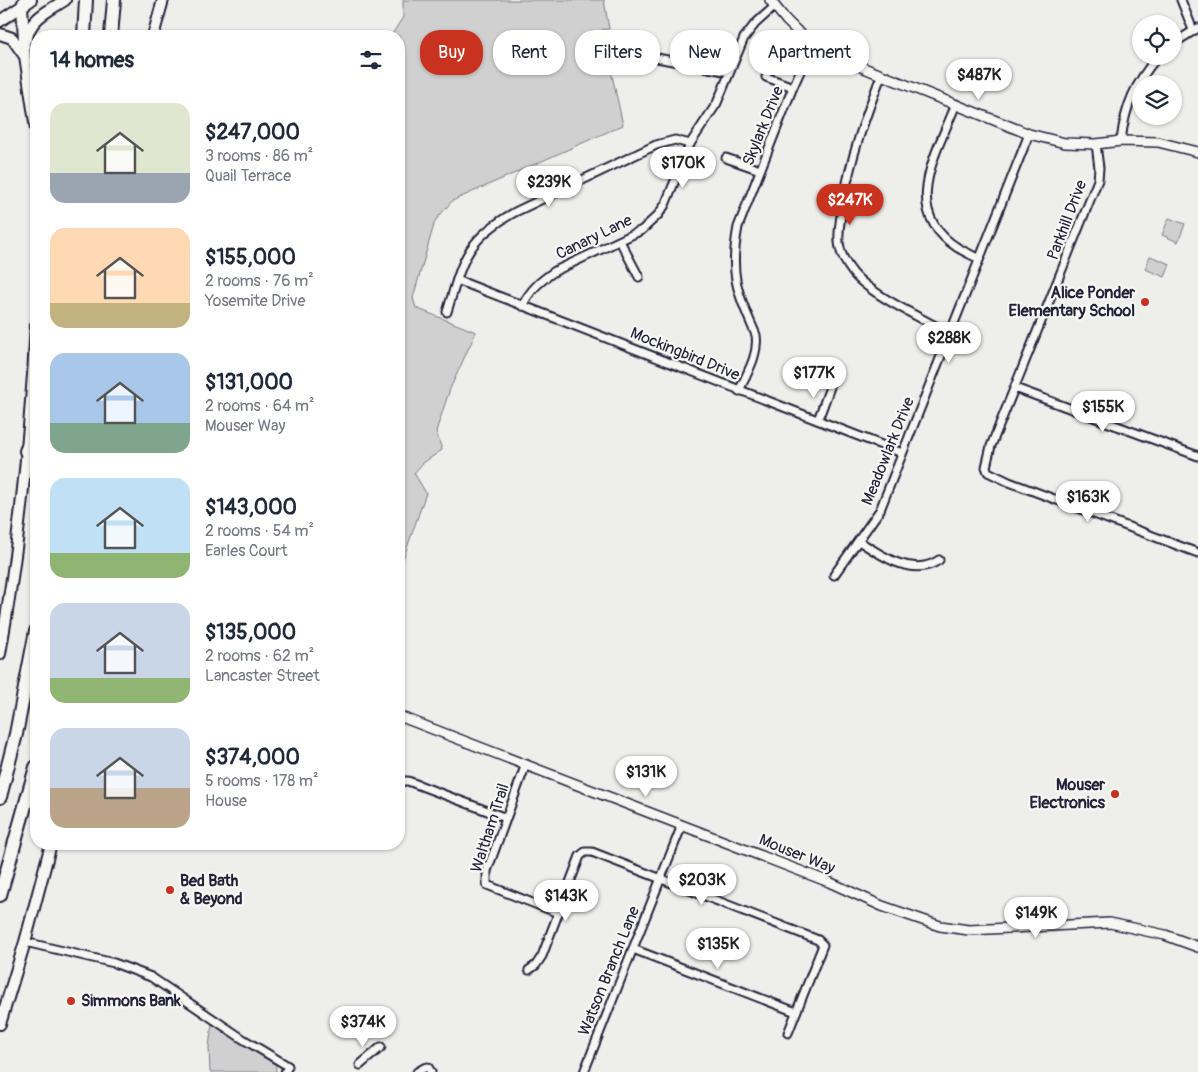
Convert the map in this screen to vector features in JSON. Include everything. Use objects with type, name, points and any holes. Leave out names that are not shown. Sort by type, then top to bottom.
[{"type":"highway","points":[[84,30],[86,0]]},
{"type":"highway","points":[[112,30],[114,0]]},
{"type":"highway","points":[[26,452],[30,443]]},
{"type":"highway","points":[[0,797],[16,734],[30,662]]},
{"type":"highway","points":[[0,895],[30,788]]},
{"type":"main road","points":[[0,21],[23,3],[31,0]]},
{"type":"main road","points":[[25,56],[27,34],[30,26],[39,16],[65,0]]},
{"type":"main road","points":[[155,30],[163,0]]},
{"type":"main road","points":[[23,3],[25,56],[30,90]]},
{"type":"main road","points":[[0,34],[12,38],[25,56]]},
{"type":"main road","points":[[0,654],[14,566],[30,411]]},
{"type":"main road","points":[[0,1024],[25,942],[49,850]]},
{"type":"street","points":[[1181,0],[1196,29],[1182,38]]},
{"type":"street","points":[[773,3],[796,30]]},
{"type":"street","name":"Canary Lane","points":[[739,49],[744,38],[773,3]]},
{"type":"street","points":[[1121,141],[1124,118],[1134,89],[1151,65]]},
{"type":"street","points":[[869,71],[1029,134],[1065,142],[1096,144],[1121,141],[1158,142],[1197,150]]},
{"type":"street","name":"Canary Lane","points":[[522,306],[530,291],[555,271],[620,241],[643,228],[658,216],[665,205],[690,144],[712,114],[728,75]]},
{"type":"street","name":"Skylark Drive","points":[[739,390],[753,360],[756,340],[738,292],[734,272],[734,248],[738,227],[798,75]]},
{"type":"street","points":[[881,76],[858,137],[845,189],[839,225],[839,242],[842,254],[845,263],[863,283],[906,310],[950,333]]},
{"type":"street","points":[[766,77],[793,87]]},
{"type":"street","points":[[956,104],[928,174],[925,186],[926,202],[928,214],[940,232],[958,248],[979,259]]},
{"type":"street","name":"Meadowlark Drive","points":[[834,575],[880,510],[1029,134]]},
{"type":"street","points":[[447,312],[465,257],[476,240],[496,223],[656,145],[675,140],[690,144]]},
{"type":"street","name":"Parkhill Drive","points":[[1096,144],[1099,168],[1098,180],[991,446],[986,467],[988,472],[1009,482],[1198,553]]},
{"type":"street","points":[[726,158],[760,170]]},
{"type":"street","points":[[620,241],[639,277]]},
{"type":"street","name":"Mockingbird Drive","points":[[457,280],[902,453]]},
{"type":"street","points":[[818,420],[830,386]]},
{"type":"street","points":[[1015,388],[1198,456]]},
{"type":"street","points":[[859,541],[876,553],[917,568],[925,567],[939,560]]},
{"type":"street","name":"Mouser Way","points":[[405,718],[829,882],[882,906],[940,926],[969,930],[1110,923],[1165,934],[1198,947]]},
{"type":"street","name":"Waltham Trail","points":[[526,764],[487,871],[487,885],[558,913]]},
{"type":"street","points":[[405,781],[506,818]]},
{"type":"street","name":"Watson Branch Lane","points":[[584,1072],[682,825]]},
{"type":"street","points":[[530,970],[539,961],[580,856],[585,852],[592,852],[815,938],[823,945],[788,1033]]},
{"type":"street","points":[[25,942],[114,963],[151,977],[286,1069]]},
{"type":"street","points":[[633,949],[796,1012]]},
{"type":"street","points":[[360,1065],[381,1047]]},
{"type":"street","points":[[417,1072],[428,1068],[431,1072]]},
{"type":"shaded area","points":[[403,0],[604,0],[609,29],[575,30],[575,75],[612,75],[623,125],[452,201],[435,221],[413,298],[416,308],[476,332],[450,389],[436,431],[442,450],[423,463],[414,473],[426,493],[405,554],[405,30],[395,30],[403,17]]},
{"type":"shaded area","points":[[1169,218],[1185,224],[1178,242],[1162,235]]},
{"type":"shaded area","points":[[1150,256],[1170,264],[1165,277],[1145,269]]},
{"type":"shaded area","points":[[212,1023],[276,1065],[276,1072],[210,1072],[209,1047]]},
{"type":"place","name":"Alice Ponder Elementary School","points":[[1145,302]]},
{"type":"place","name":"Mouser Electronics","points":[[1115,794]]},
{"type":"place","name":"Bed Bath & Beyond","points":[[170,890]]},
{"type":"place","name":"Simmons Bank","points":[[71,1001]]}]
